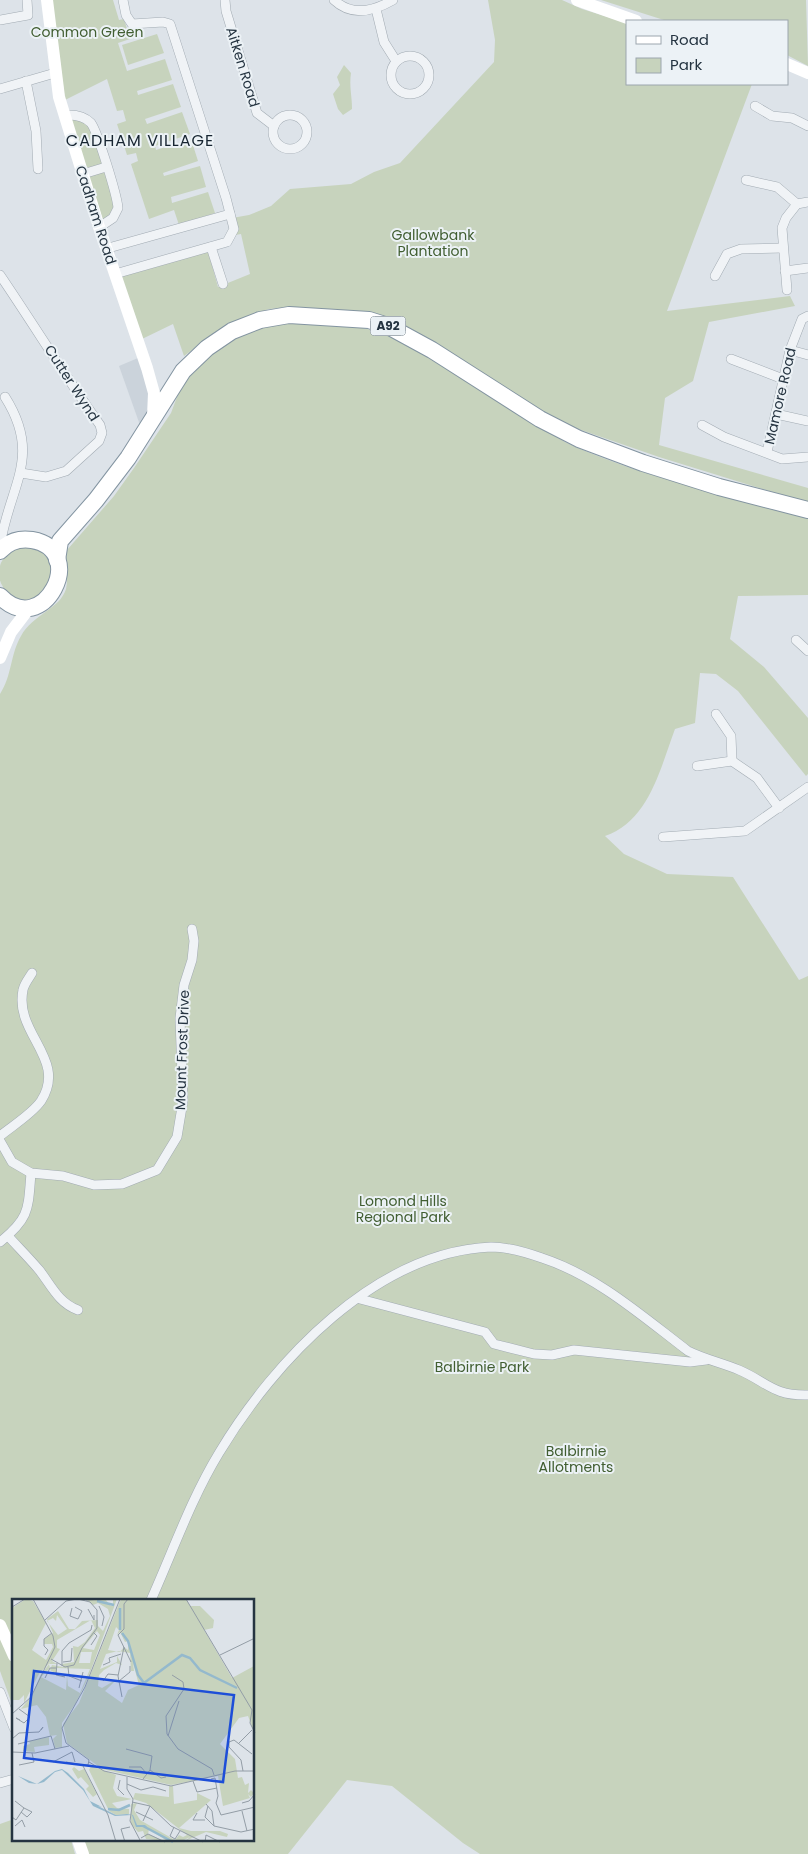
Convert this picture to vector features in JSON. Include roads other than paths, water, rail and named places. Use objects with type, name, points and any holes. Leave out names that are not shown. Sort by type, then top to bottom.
[{"type":"highway","name":"A92","points":[[30,607],[40,604],[55,590],[58,581],[57,560],[60,541],[123,464],[170,390],[195,359],[221,338],[248,324],[289,315],[369,320],[403,333],[540,419],[579,439],[643,463],[719,487],[808,510]]},
{"type":"highway","name":"A92","points":[[0,551],[8,544],[52,534],[83,515]]},
{"type":"highway","points":[[28,540],[47,548],[57,560]]},
{"type":"highway","points":[[4,599],[14,606],[30,607]]},
{"type":"street","points":[[3,19],[28,15],[28,0]]},
{"type":"street","name":"Cadham Road","points":[[47,0],[54,73],[61,108],[147,368],[154,393],[152,420]]},
{"type":"street","points":[[115,274],[227,242],[234,229],[170,24],[162,22],[132,24],[126,15],[123,0]]},
{"type":"street","name":"Aitken Road","points":[[225,0],[226,11],[256,113],[274,126]]},
{"type":"street","points":[[334,0],[354,11],[376,9],[393,0]]},
{"type":"street","points":[[577,0],[633,20]]},
{"type":"street","points":[[376,9],[384,42],[396,61]]},
{"type":"street","points":[[410,56],[426,65],[430,77],[424,90],[409,94],[393,83],[391,69],[396,61],[410,56]]},
{"type":"street","points":[[788,64],[808,74]]},
{"type":"street","points":[[0,89],[54,73]]},
{"type":"street","points":[[26,81],[36,131],[38,169]]},
{"type":"street","points":[[756,106],[772,116],[792,118],[808,126]]},
{"type":"street","points":[[70,115],[83,118],[91,124],[106,167],[118,208],[111,221],[104,224]]},
{"type":"street","points":[[82,174],[106,167]]},
{"type":"street","points":[[746,180],[777,187],[797,204]]},
{"type":"street","points":[[787,290],[782,228],[786,218],[797,204],[808,202]]},
{"type":"street","points":[[112,246],[230,214]]},
{"type":"street","points":[[211,246],[223,284]]},
{"type":"street","points":[[715,276],[727,254],[742,249],[783,248]]},
{"type":"street","points":[[785,271],[808,268]]},
{"type":"street","name":"Cutter Wynd","points":[[0,275],[50,348],[58,366],[100,425],[102,433],[99,441],[62,473],[46,477],[21,473]]},
{"type":"street","name":"Mamore Road","points":[[767,452],[790,350],[802,319],[808,316]]},
{"type":"street","points":[[790,350],[808,354]]},
{"type":"street","points":[[731,359],[783,379]]},
{"type":"street","name":"Cadham Road","points":[[147,368],[154,378],[170,390]]},
{"type":"street","points":[[0,546],[6,519],[21,473],[23,448],[21,430],[5,396]]},
{"type":"street","points":[[776,414],[808,422]]},
{"type":"street","points":[[702,425],[724,437],[782,459],[808,457]]},
{"type":"street","points":[[6,519],[9,531],[28,540]]},
{"type":"street","points":[[4,599],[13,615],[11,632]]},
{"type":"street","points":[[0,658],[11,632],[30,607]]},
{"type":"street","points":[[796,640],[808,651]]},
{"type":"street","points":[[716,714],[731,736],[732,761]]},
{"type":"street","points":[[697,766],[732,761],[757,778],[779,808]]},
{"type":"street","points":[[663,837],[746,831],[808,787]]},
{"type":"street","name":"Mount Frost Drive","points":[[0,1141],[12,1162],[31,1173],[63,1176],[94,1185],[122,1184],[157,1170],[177,1137],[183,1101],[180,1018],[184,985],[192,960],[194,941],[192,929]]},
{"type":"street","points":[[0,1136],[40,1102],[47,1088],[50,1071],[44,1054],[28,1029],[22,1011],[23,989],[32,973]]},
{"type":"street","points":[[0,1242],[22,1222],[28,1207],[31,1173]]},
{"type":"street","points":[[8,1236],[41,1272],[54,1293],[67,1306],[78,1310]]},
{"type":"street","points":[[151,1599],[199,1489],[218,1454],[250,1406],[278,1369],[332,1316],[360,1299],[381,1283],[440,1255],[492,1247],[541,1257],[584,1275],[688,1351],[706,1360],[741,1371],[777,1392],[808,1395]]},
{"type":"street","points":[[360,1299],[485,1332],[494,1344],[534,1354],[552,1355],[574,1350],[690,1362],[706,1360]]},
{"type":"street","points":[[0,1624],[12,1651]]},
{"type":"street","points":[[0,1692],[12,1723]]},
{"type":"street","points":[[79,1842],[83,1854]]},
{"type":"district","name":"CADHAM VILLAGE","points":[[140,140]]},
{"type":"park label","name":"Common Green","points":[[87,32]]},
{"type":"park label","name":"Gallowbank Plantation","points":[[433,244]]},
{"type":"park label","name":"Lomond Hills Regional Park","points":[[403,1210]]},
{"type":"park label","name":"Balbirnie Park","points":[[482,1367]]},
{"type":"park label","name":"Balbirnie Allotments","points":[[576,1459]]}]
